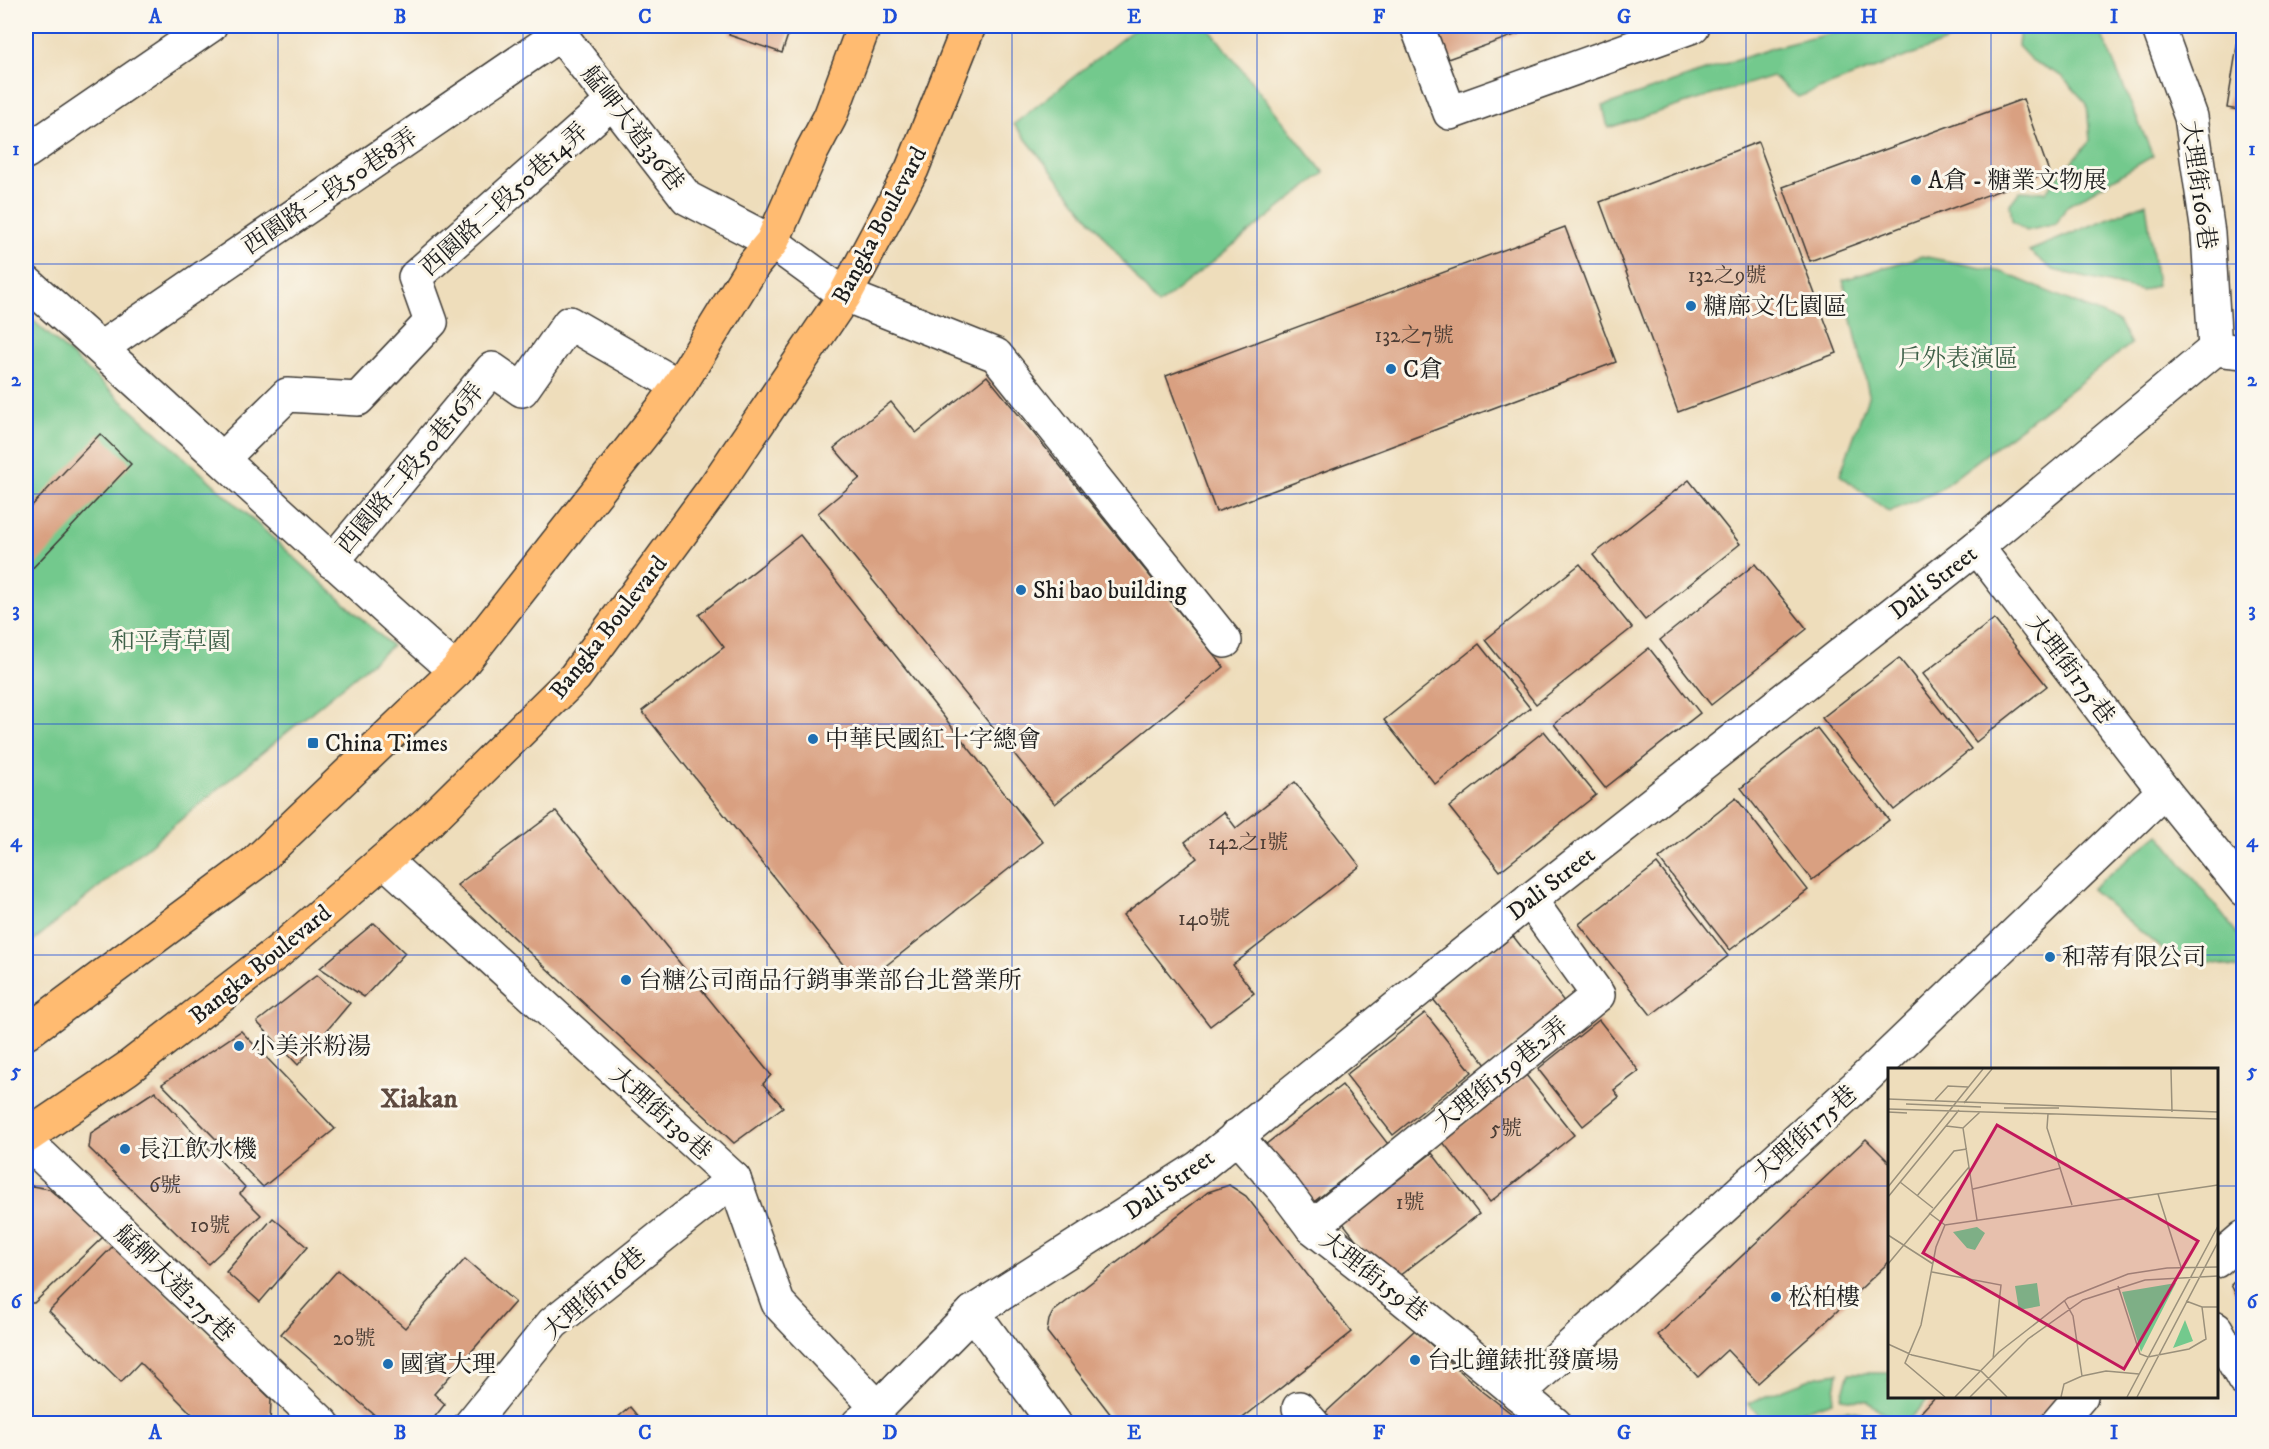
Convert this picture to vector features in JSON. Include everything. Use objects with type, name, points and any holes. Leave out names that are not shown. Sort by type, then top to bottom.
[{"type":"main road","points":[[26,1033],[255,863],[456,671],[679,386],[754,264],[772,242],[812,151],[830,117],[864,26]]},
{"type":"main road","name":"Bangka Boulevard","points":[[26,1137],[138,1060],[279,951],[429,822],[575,677],[714,488],[845,295],[912,169],[969,26]]},
{"type":"street","points":[[26,152],[210,26]]},
{"type":"street","points":[[1417,26],[1450,113],[1694,26]]},
{"type":"street","name":"大理街160巷","points":[[2158,26],[2191,117],[2208,232],[2230,351]]},
{"type":"street","name":"艋岬大道336巷","points":[[557,30],[687,198],[772,242],[845,295],[996,355],[1225,641]]},
{"type":"street","name":"西園路二段50巷8弄","points":[[101,348],[557,30]]},
{"type":"street","name":"西園路二段50巷14弄","points":[[222,459],[287,395],[358,399],[431,322],[415,277],[612,102]]},
{"type":"street","points":[[26,282],[101,348],[332,562],[456,671]]},
{"type":"street","name":"西園路二段50巷16弄","points":[[332,562],[492,369],[522,390],[569,323],[679,386]]},
{"type":"street","name":"Dali Street","points":[[868,1416],[973,1312],[1198,1168],[1530,900],[1977,547],[2230,351]]},
{"type":"street","name":"大理街175巷","points":[[1977,547],[2164,791],[2244,890]]},
{"type":"street","name":"大理街175巷","points":[[1518,1394],[1861,1082],[2164,791]]},
{"type":"street","name":"大理街130巷","points":[[385,861],[734,1179],[778,1303],[868,1416]]},
{"type":"street","name":"大理街159巷2弄","points":[[1312,1227],[1598,995],[1530,900]]},
{"type":"street","name":"大理街159巷","points":[[1236,1136],[1285,1191],[1312,1227],[1556,1424]]},
{"type":"street","name":"艋舺大道275巷","points":[[26,1149],[42,1156],[321,1423]]},
{"type":"street","name":"大理街116巷","points":[[471,1424],[553,1323],[734,1179]]},
{"type":"street","points":[[2218,1260],[2244,1237]]},
{"type":"street","points":[[973,1312],[1055,1424]]},
{"type":"street","points":[[2218,1331],[2244,1380]]},
{"type":"street","points":[[2057,1424],[2079,1398]]},
{"type":"green space","points":[[1138,26],[1207,26],[1324,173],[1158,305],[1014,124]]},
{"type":"green space","points":[[1860,26],[1979,26],[1978,30],[1798,97],[1772,76],[1608,128],[1603,106],[1772,48]]},
{"type":"green space","points":[[2020,26],[2098,26],[2153,156],[2067,206],[2056,224],[2026,231],[2012,221],[2010,204],[2020,191],[2045,192],[2090,141],[2087,104],[2062,76],[2031,60],[2018,46]]},
{"type":"green space","points":[[2146,203],[2157,285],[2142,291],[2053,270],[2029,251]]},
{"type":"green space","name":"戶外表演區","points":[[1922,256],[2002,272],[2118,321],[2131,344],[1936,492],[1889,512],[1840,475],[1869,394],[1843,280]]},
{"type":"green space","name":"和平青草園","points":[[26,314],[392,646],[26,947]]},
{"type":"green space","points":[[2159,834],[2243,941],[2243,969],[2167,954],[2091,889]]},
{"type":"green space","points":[[1838,1373],[1833,1401],[1765,1423],[1748,1403],[1818,1376]]},
{"type":"green space","points":[[1849,1373],[1888,1373],[1888,1398],[1930,1398],[1905,1423],[1897,1423],[1867,1401],[1841,1398]]},
{"type":"green space","points":[[1848,1410],[1862,1413],[1876,1423],[1793,1423],[1821,1413]]},
{"type":"building","points":[[732,26],[791,26],[782,53],[729,35]]},
{"type":"building","points":[[1429,26],[1540,26],[1442,61]]},
{"type":"building","points":[[2240,27],[2244,27],[2244,111],[2227,108]]},
{"type":"building","name":"A倉 - 糖業文物展","points":[[2023,99],[2049,172],[1810,261],[1783,187]]},
{"type":"building","points":[[1758,142],[1837,353],[1678,412],[1600,202]]},
{"type":"building","name":"C倉","points":[[1565,227],[1616,362],[1216,512],[1166,376]]},
{"type":"building","name":"Shi bao building","points":[[987,376],[1224,667],[1055,804],[818,513],[860,478],[834,448],[891,402],[916,433]]},
{"type":"building","points":[[100,434],[131,464],[26,575],[26,512]]},
{"type":"building","points":[[1689,480],[1740,544],[1645,620],[1593,555]]},
{"type":"building","name":"中華民國紅十字總會","points":[[800,535],[1043,842],[860,986],[642,711],[724,647],[699,615]]},
{"type":"building","points":[[1580,564],[1632,628],[1536,704],[1485,640]]},
{"type":"building","points":[[1755,564],[1807,629],[1711,705],[1660,640]]},
{"type":"building","points":[[1994,619],[2047,686],[1976,742],[1923,674]]},
{"type":"building","points":[[1479,644],[1530,708],[1435,784],[1384,720]]},
{"type":"building","points":[[1649,648],[1700,713],[1605,788],[1554,724]]},
{"type":"building","points":[[1899,658],[1971,749],[1894,810],[1822,718]]},
{"type":"building","points":[[1817,728],[1889,820],[1812,880],[1741,788]]},
{"type":"building","points":[[1544,731],[1596,795],[1500,871],[1449,807]]},
{"type":"building","points":[[1295,782],[1360,866],[1233,965],[1254,993],[1210,1026],[1123,915],[1197,858],[1185,842],[1224,812],[1236,828]]},
{"type":"building","points":[[1736,798],[1808,890],[1730,950],[1659,859]]},
{"type":"building","name":"台糖公司商品行銷事業部台北營業所","points":[[556,811],[771,1075],[763,1084],[783,1107],[734,1143],[457,885]]},
{"type":"building","points":[[1657,864],[1728,956],[1651,1015],[1579,924]]},
{"type":"building","points":[[374,923],[405,953],[364,997],[320,968]]},
{"type":"building","points":[[1513,936],[1566,1004],[1487,1066],[1433,999]]},
{"type":"building","points":[[317,975],[350,1003],[298,1065],[257,1022]]},
{"type":"building","points":[[1425,1013],[1472,1072],[1393,1135],[1346,1075]]},
{"type":"building","points":[[1599,1020],[1639,1071],[1614,1090],[1619,1097],[1583,1126],[1538,1069]]},
{"type":"building","points":[[241,1031],[335,1129],[263,1187],[162,1084]]},
{"type":"building","points":[[1526,1075],[1574,1135],[1490,1202],[1442,1141]]},
{"type":"building","points":[[1342,1085],[1388,1144],[1311,1204],[1265,1145]]},
{"type":"building","points":[[155,1091],[245,1187],[240,1194],[261,1215],[208,1264],[89,1148],[91,1133]]},
{"type":"building","name":"松柏樓","points":[[1866,1139],[1888,1161],[1888,1263],[1758,1383],[1727,1350],[1698,1377],[1658,1335]]},
{"type":"building","points":[[1432,1153],[1479,1214],[1390,1283],[1343,1223]]},
{"type":"building","points":[[1229,1185],[1246,1196],[1352,1332],[1235,1424],[1118,1424],[1047,1332],[1049,1320],[1053,1312],[1208,1192]]},
{"type":"building","points":[[32,1186],[49,1189],[104,1236],[34,1303],[26,1303],[26,1190]]},
{"type":"building","points":[[273,1218],[307,1247],[260,1302],[226,1272]]},
{"type":"building","points":[[115,1244],[271,1399],[270,1424],[202,1424],[140,1362],[121,1382],[49,1311]]},
{"type":"building","name":"國賓大理","points":[[465,1259],[515,1302],[434,1394],[445,1404],[429,1424],[385,1424],[281,1334],[338,1270],[405,1328]]},
{"type":"building","points":[[2244,1272],[2244,1310],[2231,1285]]},
{"type":"building","name":"台北鐘錶批發廣場","points":[[1415,1330],[1481,1390],[1525,1424],[1334,1424],[1324,1414]]},
{"type":"building","points":[[1934,1398],[2079,1398],[2055,1424],[1910,1424]]},
{"type":"building","points":[[630,1407],[644,1424],[610,1424]]},
{"type":"place","name":"A倉 - 糖業文物展","points":[[1916,180]]},
{"type":"place","name":"糖廍文化園區","points":[[1691,306]]},
{"type":"place","name":"C倉","points":[[1391,369]]},
{"type":"place","name":"Shi bao building","points":[[1021,590]]},
{"type":"place","name":"中華民國紅十字總會","points":[[813,739]]},
{"type":"place","name":"China Times","points":[[313,743]]},
{"type":"place","name":"和蒂有限公司","points":[[2050,957]]},
{"type":"place","name":"台糖公司商品行銷事業部台北營業所","points":[[626,980]]},
{"type":"place","name":"小美米粉湯","points":[[239,1046]]},
{"type":"place","name":"長江飲水機","points":[[125,1149]]},
{"type":"place","name":"松柏樓","points":[[1776,1297]]},
{"type":"place","name":"台北鐘錶批發廣場","points":[[1415,1360]]},
{"type":"place","name":"國賓大理","points":[[388,1364]]},
{"type":"district","name":"Xiakan","points":[[419,1098]]}]
